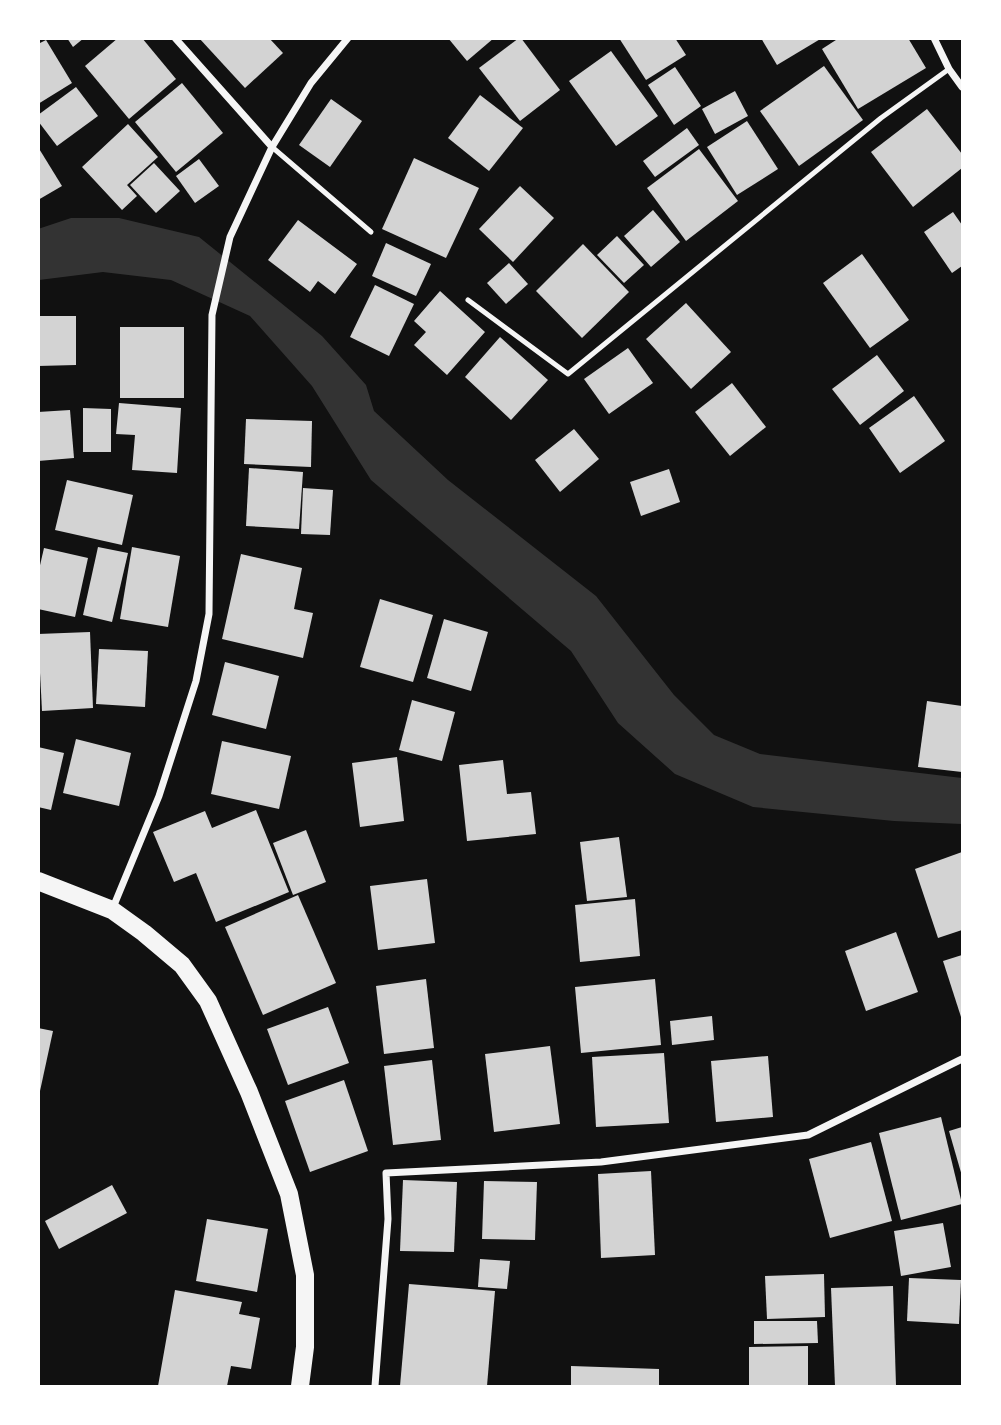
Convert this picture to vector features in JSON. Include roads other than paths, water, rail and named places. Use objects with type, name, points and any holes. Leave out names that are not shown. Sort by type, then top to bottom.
[{"type":"main road","points":[[38,881],[112,910],[182,965],[208,1001],[249,1092],[289,1194],[305,1275],[305,1347],[300,1387]]},
{"type":"street","points":[[175,38],[272,147]]},
{"type":"street","points":[[112,910],[159,796],[196,681],[209,614],[212,315],[230,237],[272,147],[311,83],[348,38]]},
{"type":"street","points":[[934,38],[948,69],[962,87]]},
{"type":"street","points":[[375,1387],[388,1219],[386,1173],[601,1162],[808,1135],[962,1059]]},
{"type":"lane","points":[[468,300],[568,374],[881,118],[948,69]]},
{"type":"lane","points":[[272,147],[371,232]]}]
